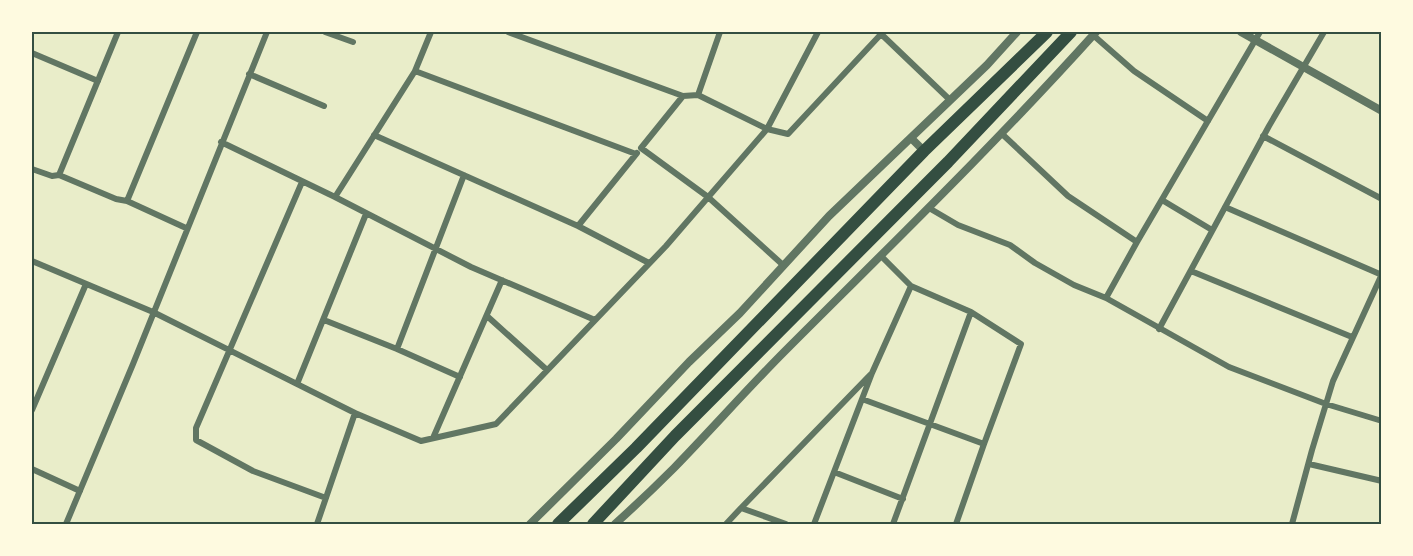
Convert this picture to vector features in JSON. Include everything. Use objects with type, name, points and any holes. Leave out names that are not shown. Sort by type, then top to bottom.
[{"type":"highway","points":[[558,525],[636,448],[924,151],[1047,32]]},
{"type":"highway","points":[[593,525],[675,436],[948,162],[1071,32]]},
{"type":"street","points":[[59,175],[118,32]]},
{"type":"street","points":[[127,201],[197,32]]},
{"type":"street","points":[[66,525],[267,32]]},
{"type":"street","points":[[325,32],[353,42]]},
{"type":"street","points":[[335,198],[415,71],[431,32]]},
{"type":"street","points":[[508,32],[683,96],[698,95],[767,129],[788,134],[881,32],[951,100]]},
{"type":"street","points":[[698,95],[720,32]]},
{"type":"street","points":[[32,261],[153,312],[355,413],[422,441],[496,424],[649,263],[767,129],[818,32]]},
{"type":"street","points":[[530,525],[740,313],[829,216],[987,65],[1017,32]]},
{"type":"street","points":[[1242,32],[1258,35],[1303,66],[1382,111]]},
{"type":"street","points":[[1159,329],[1263,136],[1324,32]]},
{"type":"street","points":[[615,525],[929,208],[1094,33],[1134,71],[1208,121]]},
{"type":"street","points":[[1106,298],[1258,35]]},
{"type":"street","points":[[32,53],[98,81]]},
{"type":"street","points":[[415,71],[636,154]]},
{"type":"street","points":[[249,74],[324,106]]},
{"type":"street","points":[[578,226],[683,96]]},
{"type":"street","points":[[1001,133],[1068,196],[1137,242]]},
{"type":"street","points":[[374,135],[578,226],[649,263]]},
{"type":"street","points":[[1263,136],[1382,199]]},
{"type":"street","points":[[911,138],[924,151]]},
{"type":"street","points":[[221,142],[471,267],[595,320]]},
{"type":"street","points":[[641,148],[708,197],[783,266]]},
{"type":"street","points":[[32,169],[52,176],[59,175],[116,199],[127,201],[186,228]]},
{"type":"street","points":[[397,349],[464,175]]},
{"type":"street","points":[[302,182],[196,428],[196,440],[253,471],[326,498]]},
{"type":"street","points":[[1162,200],[1212,230]]},
{"type":"street","points":[[1225,207],[1381,275],[1333,381],[1292,525]]},
{"type":"street","points":[[929,208],[958,225],[1010,245],[1035,263],[1074,285],[1106,298],[1229,368],[1326,404],[1382,421]]},
{"type":"street","points":[[297,384],[366,214]]},
{"type":"street","points":[[881,256],[911,286],[971,312],[1021,344],[956,525]]},
{"type":"street","points":[[1191,271],[1352,338]]},
{"type":"street","points":[[433,438],[502,280]]},
{"type":"street","points":[[32,410],[86,284]]},
{"type":"street","points":[[814,525],[872,372],[911,286]]},
{"type":"street","points":[[892,525],[971,312]]},
{"type":"street","points":[[487,316],[547,370]]},
{"type":"street","points":[[324,320],[460,377]]},
{"type":"street","points":[[726,525],[872,372]]},
{"type":"street","points":[[862,399],[984,444]]},
{"type":"street","points":[[317,525],[355,413]]},
{"type":"street","points":[[1309,464],[1382,481]]},
{"type":"street","points":[[32,469],[80,491]]},
{"type":"street","points":[[834,472],[903,499]]},
{"type":"street","points":[[741,508],[786,525]]}]
